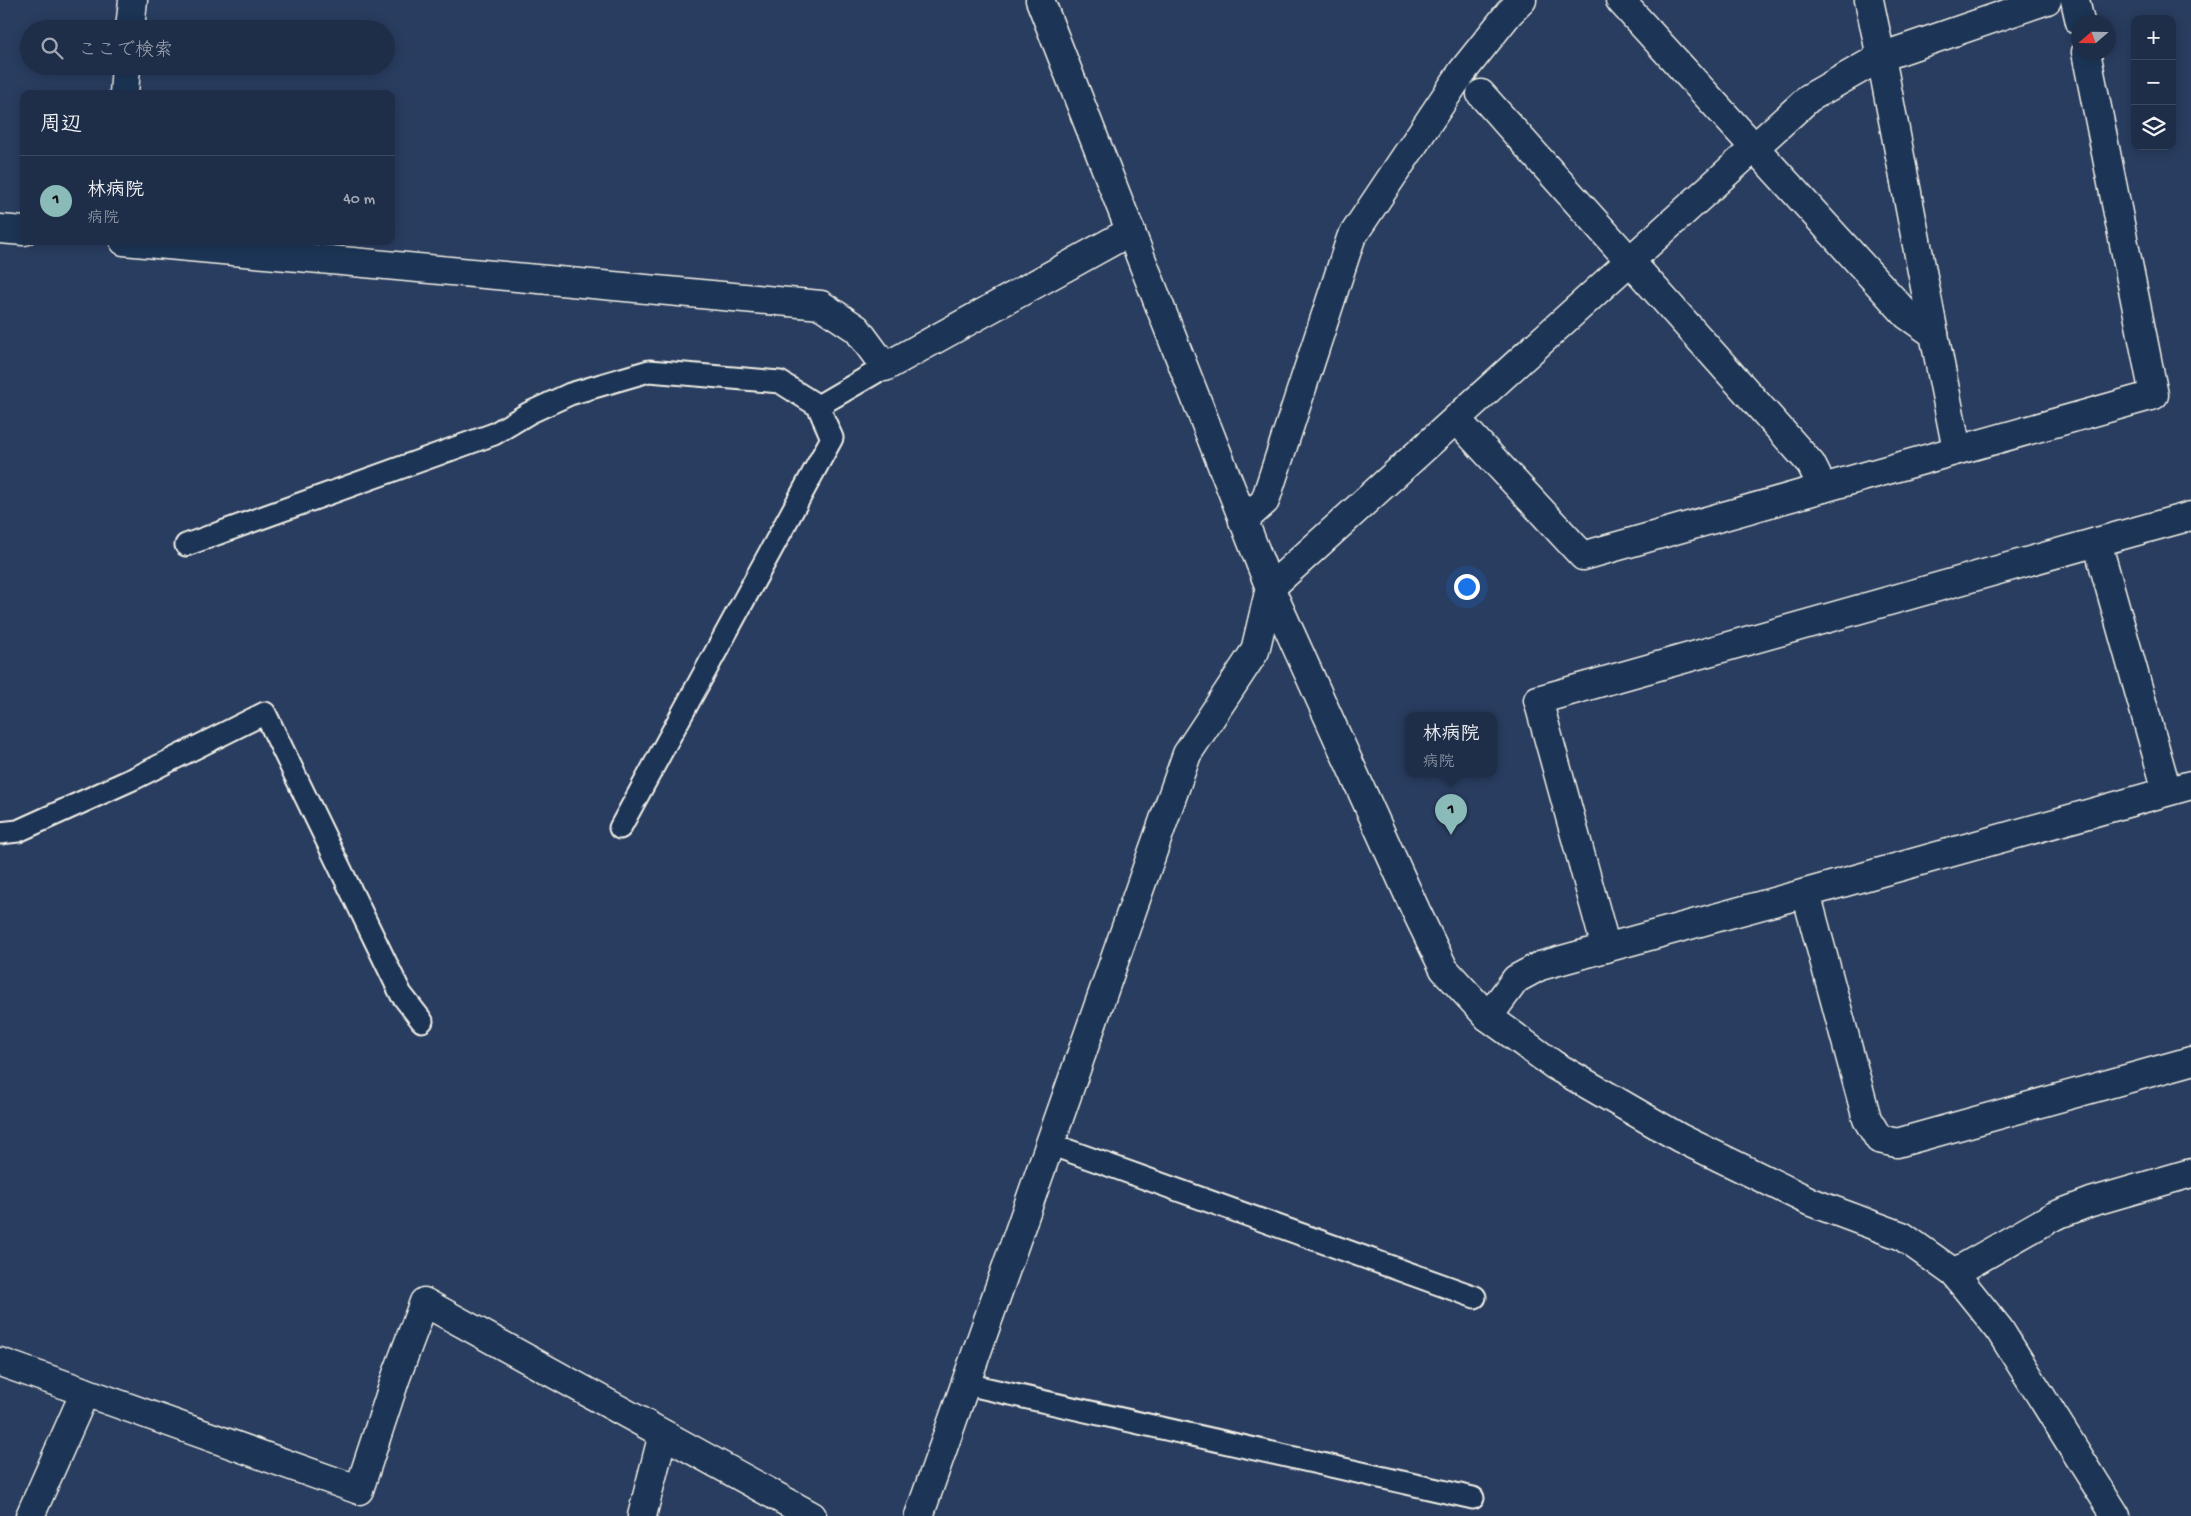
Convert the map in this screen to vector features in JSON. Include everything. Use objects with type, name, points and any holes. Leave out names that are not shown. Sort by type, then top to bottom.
[{"type":"street","points":[[131,20],[133,0]]},
{"type":"street","points":[[1040,0],[1270,588],[1444,969],[1488,1017],[1554,1065],[1680,1138],[1811,1202],[1902,1236],[1954,1273],[1999,1329],[2116,1516]]},
{"type":"street","points":[[1243,521],[1265,501],[1351,238],[1462,72],[1508,13],[1522,0]]},
{"type":"street","points":[[1620,0],[1907,315],[1934,334]]},
{"type":"street","points":[[1869,0],[1957,450]]},
{"type":"street","points":[[919,1516],[1187,754],[1255,651],[1270,588],[1809,98],[1881,57],[2047,0]]},
{"type":"street","points":[[2076,0],[2079,15]]},
{"type":"street","points":[[1456,419],[1583,556],[2154,395],[2088,60]]},
{"type":"street","points":[[124,90],[125,75]]},
{"type":"street","points":[[1481,94],[1811,464],[1823,488]]},
{"type":"street","points":[[0,229],[20,231]]},
{"type":"street","points":[[168,245],[821,305],[857,329],[885,367],[1131,231]]},
{"type":"street","points":[[1606,948],[1538,700],[2191,516]]},
{"type":"street","points":[[1488,1017],[1516,979],[1540,966],[2179,788],[2097,542]]},
{"type":"street","points":[[1806,893],[1867,1120],[1880,1139],[1897,1143],[2191,1062]]},
{"type":"street","points":[[1954,1273],[2054,1216],[2091,1202],[2191,1174]]},
{"type":"street","points":[[0,1362],[359,1490],[396,1377],[424,1302],[812,1516]]},
{"type":"street","points":[[30,1516],[85,1392]]},
{"type":"street","points":[[642,1516],[663,1434]]},
{"type":"lane","points":[[818,406],[885,367]]},
{"type":"lane","points":[[186,545],[494,434],[529,413],[570,394],[649,371],[780,382],[818,406],[832,438],[620,828]]},
{"type":"lane","points":[[0,833],[18,831],[135,778],[265,714],[401,994],[422,1021]]},
{"type":"lane","points":[[1050,1144],[1475,1297]]},
{"type":"lane","points":[[966,1384],[1473,1498]]},
{"type":"place","name":"林病院","points":[[1451,835]]}]
